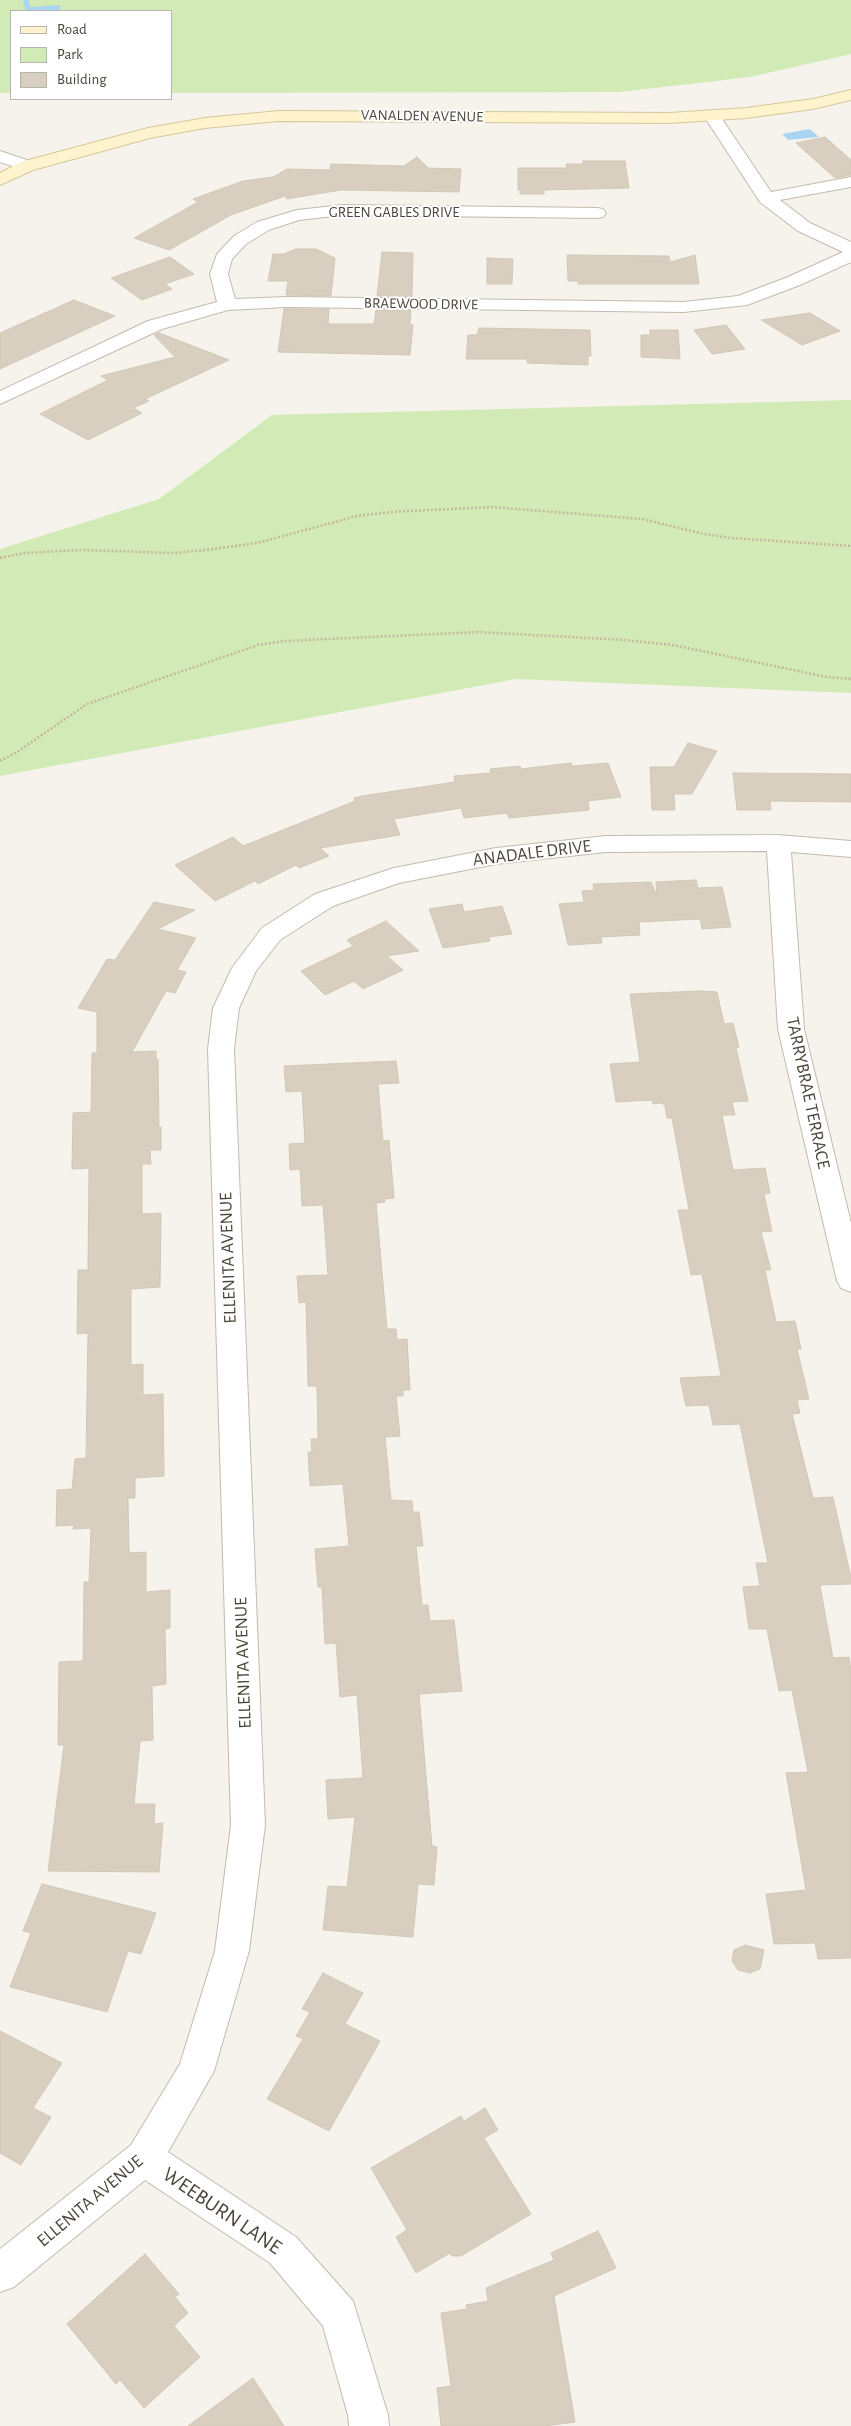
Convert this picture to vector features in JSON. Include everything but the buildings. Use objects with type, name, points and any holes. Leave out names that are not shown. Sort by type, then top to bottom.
[{"type":"main road","name":"VANALDEN AVENUE","points":[[0,180],[27,166],[148,133],[206,123],[279,116],[620,119],[712,116],[813,104],[851,95]]},
{"type":"street","points":[[712,116],[766,198],[804,226],[851,248]]},
{"type":"street","points":[[0,156],[27,166]]},
{"type":"street","points":[[766,198],[851,182]]},
{"type":"street","name":"GREEN GABLES DRIVE","points":[[227,305],[219,274],[223,258],[240,240],[263,226],[297,215],[343,210],[597,213]]},
{"type":"street","name":"BRAEWOOD DRIVE","points":[[0,398],[156,325],[227,305],[287,302],[684,307],[741,301],[794,282],[851,255]]},
{"type":"street","name":"ANADALE DRIVE","points":[[245,968],[271,934],[324,900],[394,876],[496,856],[606,844],[778,843],[851,849]]},
{"type":"street","name":"TARRYBRAE TERRACE","points":[[778,843],[790,1029],[851,1281]]},
{"type":"street","name":"ELLENITA AVENUE","points":[[0,2273],[144,2158],[196,2071],[232,1951],[248,1825],[221,1049],[226,1008],[245,968]]},
{"type":"street","name":"WEEBURN LANE","points":[[144,2158],[283,2250],[339,2315],[368,2415],[369,2426]]},
{"type":"path","points":[[0,558],[33,552],[80,550],[175,553],[206,550],[257,543],[357,516],[391,512],[492,507],[642,519],[704,534],[731,538],[851,546]]},
{"type":"path","points":[[0,761],[14,754],[87,704],[258,645],[284,641],[479,632],[625,640],[673,645],[827,677],[851,679]]},
{"type":"green space","points":[[0,0],[851,0],[851,54],[750,77],[620,92],[172,93],[172,10],[10,10],[10,93],[0,93]]},
{"type":"green space","points":[[851,400],[851,693],[516,679],[0,776],[0,549],[159,499],[272,415]]},
{"type":"water","points":[[810,129],[819,137],[788,140],[782,134]]},
{"type":"waterway","points":[[26,0],[28,10]]},
{"type":"waterway","points":[[28,10],[58,8],[57,10]]}]
